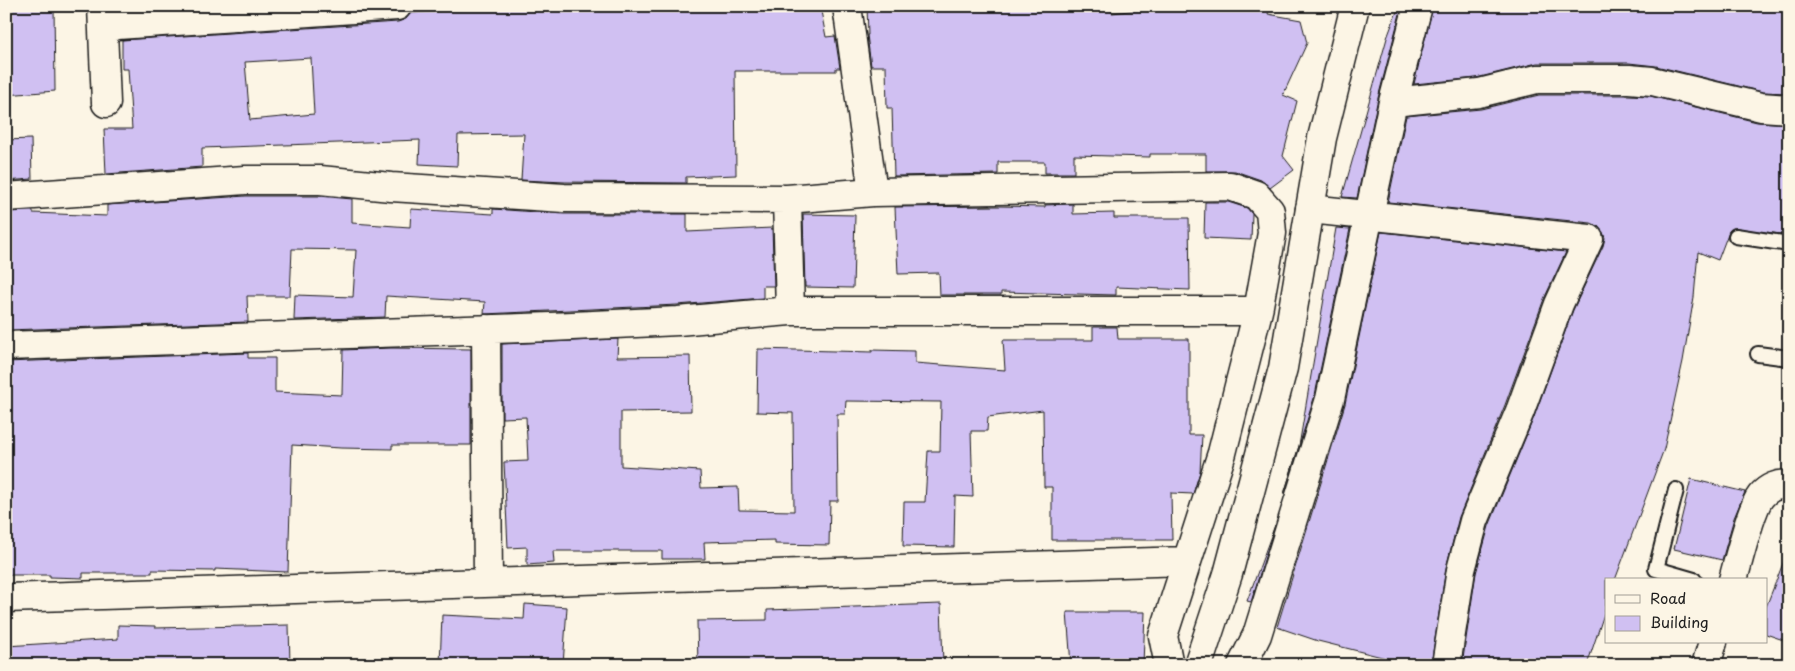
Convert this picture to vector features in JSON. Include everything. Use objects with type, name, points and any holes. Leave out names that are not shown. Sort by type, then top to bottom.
[{"type":"street","points":[[106,104],[103,16],[396,6]]},
{"type":"street","points":[[847,6],[873,192]]},
{"type":"street","points":[[1198,665],[1228,574],[1283,368],[1322,138],[1355,6]]},
{"type":"street","points":[[1242,665],[1257,635],[1330,399],[1393,102],[1418,6]]},
{"type":"street","points":[[1393,102],[1479,93],[1536,79],[1629,80],[1652,81],[1761,107],[1789,109]]},
{"type":"street","points":[[6,197],[235,180],[320,180],[391,188],[564,198],[787,199],[873,192],[1230,186],[1256,195],[1270,210],[1272,233],[1258,311],[1222,453],[1163,636],[1169,665]]},
{"type":"street","points":[[787,199],[790,311]]},
{"type":"street","points":[[1310,209],[1589,239],[1559,304],[1520,411],[1474,521],[1461,570],[1446,665]]},
{"type":"street","points":[[6,346],[678,322],[790,311],[1258,311]]},
{"type":"street","points":[[486,329],[488,583]]},
{"type":"street","points":[[1734,578],[1752,515],[1760,497],[1771,487],[1783,484],[1789,485]]},
{"type":"street","points":[[6,598],[1187,562]]},
{"type":"street","points":[[1706,665],[1712,644]]},
{"type":"lane","points":[[1736,236],[1789,244]]},
{"type":"lane","points":[[1758,354],[1789,358]]},
{"type":"lane","points":[[1676,490],[1656,569],[1687,578]]},
{"type":"building","points":[[6,6],[54,6],[55,91],[6,95]]},
{"type":"building","points":[[527,6],[820,6],[826,37],[835,36],[840,68],[836,68],[836,71],[735,71],[736,175],[686,177],[686,183],[521,180],[524,134],[458,135],[457,166],[419,164],[420,140],[202,148],[202,167],[106,174],[104,129],[132,129],[128,69],[122,69],[122,40],[398,22],[406,19],[411,13]],"holes":[[[311,58],[314,114],[250,120],[245,62]]]},
{"type":"building","points":[[867,6],[1111,6],[1112,13],[1171,6],[1270,6],[1268,14],[1301,20],[1307,43],[1283,95],[1297,101],[1283,156],[1294,170],[1270,188],[1261,180],[1235,171],[1206,171],[1206,154],[1150,154],[1150,157],[1074,155],[1074,173],[1045,173],[1045,162],[998,162],[998,174],[894,176],[892,108],[887,108],[886,66],[871,66],[867,35]]},
{"type":"building","points":[[1399,6],[1402,6],[1378,98],[1357,198],[1342,197],[1387,38]]},
{"type":"building","points":[[1433,6],[1769,6],[1789,14],[1789,93],[1763,92],[1656,66],[1629,63],[1537,63],[1476,78],[1414,84]]},
{"type":"building","points":[[1539,95],[1650,96],[1757,122],[1789,124],[1789,235],[1733,228],[1729,231],[1718,260],[1698,252],[1694,297],[1683,361],[1664,449],[1616,578],[1605,578],[1605,611],[1587,665],[1462,665],[1476,573],[1489,526],[1534,417],[1573,310],[1605,238],[1598,226],[1591,223],[1388,202],[1406,116],[1481,109]]},
{"type":"building","points":[[31,139],[32,179],[6,181],[6,140]]},
{"type":"building","points":[[246,196],[319,196],[352,199],[352,223],[410,227],[411,209],[493,214],[493,209],[564,214],[687,214],[687,232],[772,228],[774,286],[763,286],[763,298],[677,305],[484,314],[485,302],[386,296],[385,317],[294,320],[295,295],[353,297],[356,250],[292,249],[290,296],[247,296],[248,322],[6,330],[6,212],[33,211],[33,213],[107,216],[107,205]]},
{"type":"building","points":[[1205,202],[1228,202],[1247,208],[1252,214],[1251,240],[1204,238]]},
{"type":"building","points":[[1073,204],[1073,214],[1114,213],[1114,218],[1189,218],[1190,290],[1116,287],[1116,295],[1001,292],[1001,295],[940,295],[939,273],[898,274],[895,207],[1045,207],[1045,205]]},
{"type":"building","points":[[803,214],[855,215],[853,288],[805,287]]},
{"type":"building","points":[[1336,228],[1350,229],[1315,395],[1284,494],[1299,446]]},
{"type":"building","points":[[1381,232],[1566,252],[1544,299],[1505,405],[1459,517],[1446,568],[1431,665],[1414,665],[1318,641],[1277,627],[1345,404]]},
{"type":"building","points":[[1093,327],[1117,327],[1118,339],[1189,339],[1189,435],[1202,435],[1200,472],[1193,494],[1171,493],[1172,540],[1052,540],[1052,487],[1044,487],[1043,410],[988,417],[987,431],[971,431],[973,497],[955,496],[954,547],[903,546],[904,502],[925,502],[928,451],[940,451],[941,402],[846,401],[845,414],[837,414],[838,501],[830,501],[829,545],[775,544],[775,540],[704,542],[705,559],[662,559],[662,551],[553,551],[554,563],[527,565],[527,547],[508,548],[504,462],[528,461],[526,417],[502,418],[502,344],[618,339],[617,357],[690,356],[691,411],[621,412],[621,466],[700,471],[701,488],[738,487],[739,510],[794,511],[793,413],[757,412],[758,349],[872,352],[872,350],[915,351],[915,363],[1005,370],[1003,340],[1093,340]]},
{"type":"building","points":[[391,348],[471,349],[471,445],[392,445],[392,449],[292,445],[288,572],[215,569],[215,571],[152,570],[152,573],[83,573],[83,578],[50,577],[50,575],[6,575],[6,362],[248,353],[248,358],[275,358],[275,392],[342,395],[343,350]]},
{"type":"building","points":[[1691,479],[1745,492],[1734,518],[1722,560],[1674,549]]},
{"type":"building","points":[[1275,525],[1251,602],[1247,601]]},
{"type":"building","points":[[1787,553],[1789,554],[1789,642],[1768,635],[1768,602]]},
{"type":"building","points":[[525,604],[567,607],[563,665],[440,665],[442,615],[524,619]]},
{"type":"building","points":[[941,604],[943,665],[698,665],[697,621],[767,620],[767,610]]},
{"type":"building","points":[[1067,612],[1145,612],[1143,665],[1071,665]]},
{"type":"building","points":[[118,625],[155,626],[155,628],[289,625],[290,665],[6,665],[6,646],[118,639]]}]
